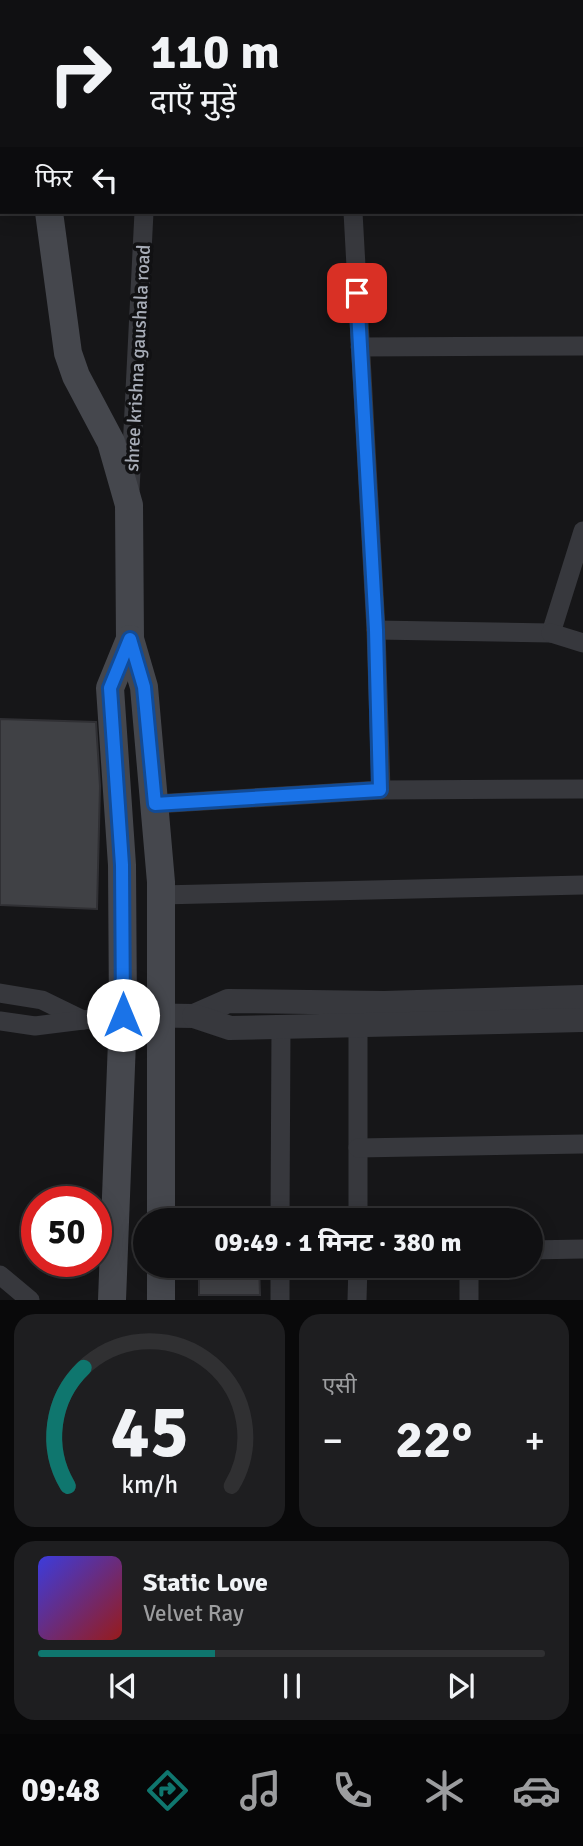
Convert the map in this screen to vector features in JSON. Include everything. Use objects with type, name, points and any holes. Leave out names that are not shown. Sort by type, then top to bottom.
[{"type":"main road","points":[[49,214],[68,353],[76,376],[111,443],[129,505],[130,639],[144,687],[160,894],[163,1017],[161,1208]]},
{"type":"main road","points":[[112,1300],[123,1015],[122,865],[110,688],[130,639]]},
{"type":"main road","points":[[161,1278],[161,1300]]},
{"type":"street","name":"shree krishna gaushala road","points":[[129,505],[144,214]]},
{"type":"street","points":[[353,214],[376,630],[380,790]]},
{"type":"street","points":[[360,347],[583,346]]},
{"type":"street","points":[[551,633],[583,531]]},
{"type":"street","points":[[376,630],[551,633],[583,643]]},
{"type":"street","points":[[155,804],[380,790],[583,789]]},
{"type":"street","points":[[160,894],[583,885]]},
{"type":"street","points":[[0,993],[42,1000],[83,1020]]},
{"type":"street","points":[[0,1021],[35,1026],[123,1015],[194,1016],[230,1028],[281,1026],[358,1015],[583,997]]},
{"type":"street","points":[[194,1016],[228,1001],[358,1015],[583,1020]]},
{"type":"street","points":[[358,1015],[358,1208]]},
{"type":"street","points":[[280,1208],[281,1026]]},
{"type":"street","points":[[358,1148],[583,1144]]},
{"type":"street","points":[[543,1250],[583,1249]]},
{"type":"street","points":[[0,1275],[30,1300]]},
{"type":"street","points":[[280,1278],[280,1300]]},
{"type":"street","points":[[358,1278],[358,1300]]},
{"type":"street","points":[[469,1278],[469,1300]]},
{"type":"building","points":[[0,719],[96,722],[100,786],[97,909],[0,905]]},
{"type":"building","points":[[199,1278],[259,1278],[260,1295],[199,1295]]},
{"type":"route","points":[[123,1015],[122,865],[110,688],[130,639],[144,687],[155,804],[380,790],[376,630],[357,293]]}]
